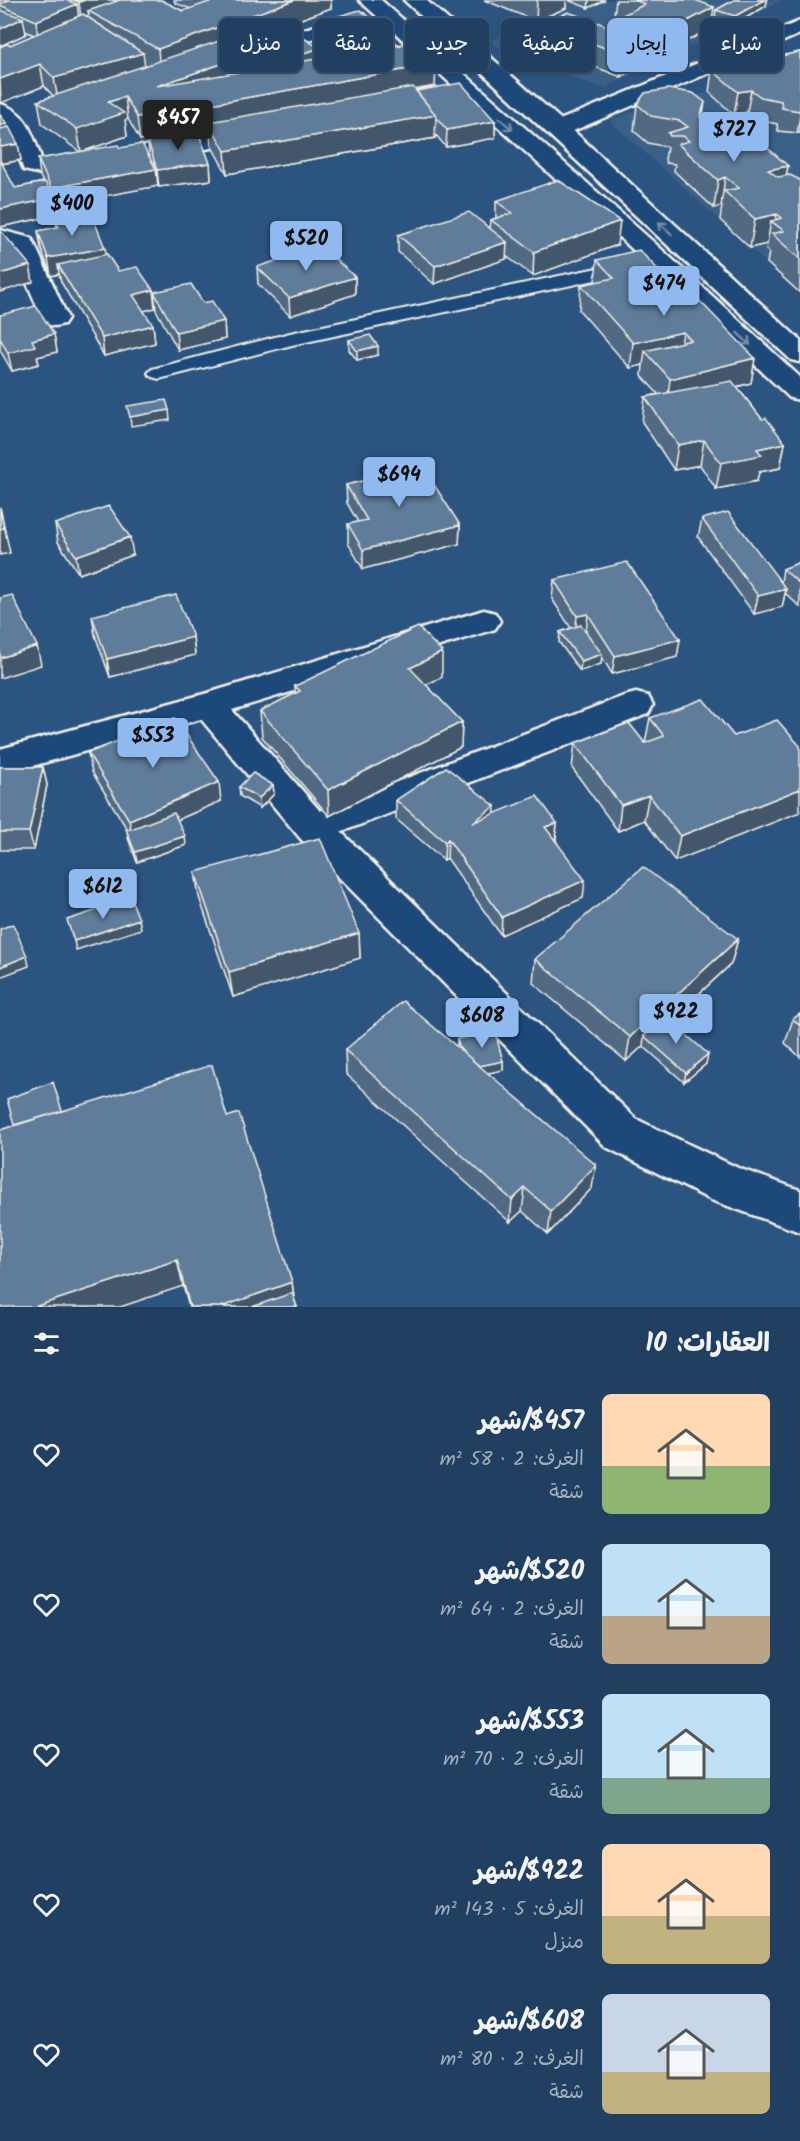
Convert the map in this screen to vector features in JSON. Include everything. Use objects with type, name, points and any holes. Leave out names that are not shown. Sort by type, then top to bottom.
[{"type":"street","points":[[414,0],[558,129],[800,354]]},
{"type":"street","points":[[338,5],[363,10],[471,92],[660,261],[800,392]]},
{"type":"street","points":[[302,32],[363,10]]},
{"type":"street","points":[[558,129],[800,27]]},
{"type":"street","points":[[448,96],[471,92]]},
{"type":"street","points":[[39,115],[8,117],[21,167],[54,170],[274,129]]},
{"type":"street","points":[[0,237],[22,243],[55,318]]},
{"type":"street","points":[[0,762],[208,705],[484,621]]},
{"type":"street","points":[[208,705],[313,828],[621,1133],[727,1185],[800,1211]]},
{"type":"street","points":[[313,828],[636,705]]},
{"type":"lane","points":[[159,373],[290,339],[660,261]]},
{"type":"shaded area","points":[[484,0],[783,0],[747,18],[700,18],[700,41],[688,47],[688,18],[607,18],[607,72],[637,72],[605,88],[554,72],[595,72],[595,18],[528,18]]},
{"type":"shaded area","points":[[501,36],[501,49],[491,41]]},
{"type":"shaded area","points":[[800,74],[800,293],[610,121],[633,111],[643,118],[658,103]]},
{"type":"building","points":[[9,0],[66,0],[77,4],[36,21],[0,5]]},
{"type":"building","points":[[120,0],[161,0],[183,11],[215,0],[294,0],[244,18],[219,18],[219,27],[158,49],[88,11]]},
{"type":"building","points":[[634,0],[695,0],[714,7],[688,21],[688,18],[617,18],[645,4]]},
{"type":"building","points":[[734,0],[764,0],[735,16],[716,10]]},
{"type":"building","points":[[0,10],[23,18],[0,29]]},
{"type":"building","points":[[360,10],[371,18],[332,18]]},
{"type":"building","points":[[568,12],[585,18],[555,18]]},
{"type":"building","points":[[83,14],[143,53],[54,78],[40,64],[0,79],[0,47],[10,45]]},
{"type":"building","points":[[595,22],[607,26],[607,49],[595,44]]},
{"type":"building","points":[[302,37],[314,44],[314,50],[302,54]]},
{"type":"building","points":[[219,41],[219,65],[157,86],[239,72],[302,72],[302,61],[314,59],[314,72],[391,72],[137,117],[125,97],[108,102],[124,113],[77,129],[38,101]]},
{"type":"building","points":[[405,44],[405,69],[393,72],[393,46]]},
{"type":"building","points":[[800,52],[800,111],[782,108],[781,101],[761,97],[751,90],[738,92],[714,72],[783,72],[783,55]]},
{"type":"building","points":[[461,83],[495,121],[447,130],[416,91]]},
{"type":"building","points":[[413,87],[436,115],[225,151],[209,122]]},
{"type":"building","points":[[668,89],[693,93],[705,102],[700,117],[721,135],[747,130],[788,166],[768,170],[778,177],[790,175],[800,180],[800,259],[772,234],[784,231],[771,221],[782,218],[777,214],[755,219],[724,191],[739,188],[725,177],[718,180],[678,144],[689,141],[683,136],[670,136],[668,133],[688,127],[680,121],[651,116],[637,104],[645,93]]},
{"type":"building","points":[[0,115],[7,124],[0,125]]},
{"type":"building","points":[[9,127],[18,144],[0,147],[0,129]]},
{"type":"building","points":[[198,132],[210,163],[157,170],[147,138]]},
{"type":"building","points":[[142,144],[156,169],[51,188],[38,159],[118,145],[120,148]]},
{"type":"building","points":[[0,160],[15,188],[45,182],[54,198],[0,209]]},
{"type":"building","points":[[558,180],[620,221],[534,252],[491,220],[512,213],[496,201]]},
{"type":"building","points":[[469,212],[507,242],[435,266],[398,235]]},
{"type":"building","points":[[92,215],[105,248],[48,258],[38,231],[59,227],[56,221]]},
{"type":"building","points":[[0,230],[30,265],[0,274]]},
{"type":"building","points":[[321,246],[355,277],[289,298],[257,267]]},
{"type":"building","points":[[639,250],[685,297],[694,295],[755,358],[670,379],[645,351],[691,340],[683,332],[633,343],[581,285],[614,278],[597,260]]},
{"type":"building","points":[[107,254],[118,271],[137,267],[153,290],[133,295],[153,325],[102,338],[58,265]]},
{"type":"building","points":[[191,284],[203,303],[212,301],[224,321],[176,332],[154,292]]},
{"type":"building","points":[[36,306],[54,334],[32,340],[35,346],[8,353],[0,338],[0,315]]},
{"type":"building","points":[[370,335],[378,346],[357,351],[349,340]]},
{"type":"building","points":[[732,381],[762,419],[766,418],[785,443],[757,449],[762,455],[721,463],[704,440],[678,445],[645,397]]},
{"type":"building","points":[[166,400],[169,410],[130,417],[127,406]]},
{"type":"building","points":[[422,466],[460,525],[363,550],[348,524],[367,520],[346,485]]},
{"type":"building","points":[[109,506],[130,537],[76,556],[55,524]]},
{"type":"building","points":[[0,508],[4,528],[0,529]]},
{"type":"building","points":[[728,512],[786,589],[758,596],[702,519]]},
{"type":"building","points":[[627,562],[680,639],[615,656],[588,614],[577,616],[554,580]]},
{"type":"building","points":[[800,562],[800,584],[783,569]]},
{"type":"building","points":[[12,595],[37,646],[0,658],[0,598]]},
{"type":"building","points":[[176,595],[193,637],[107,659],[92,616]]},
{"type":"building","points":[[581,625],[602,654],[581,661],[560,632]]},
{"type":"building","points":[[418,627],[442,652],[410,668],[462,722],[328,790],[260,711],[300,691],[295,686]]},
{"type":"building","points":[[703,699],[734,736],[777,720],[800,746],[800,789],[680,836],[649,795],[621,805],[575,743],[629,723],[645,743],[664,736],[650,718]]},
{"type":"building","points":[[175,718],[219,782],[129,820],[88,753]]},
{"type":"building","points":[[0,767],[43,767],[29,832],[0,832]]},
{"type":"building","points":[[446,767],[495,806],[472,823],[537,796],[557,823],[545,827],[585,880],[502,917],[448,839],[445,842],[396,800]]},
{"type":"building","points":[[253,773],[273,785],[259,798],[239,787]]},
{"type":"building","points":[[174,813],[185,836],[135,852],[126,829]]},
{"type":"building","points":[[320,838],[359,933],[229,972],[195,872]]},
{"type":"building","points":[[643,867],[738,939],[630,1037],[535,959]]},
{"type":"building","points":[[131,899],[139,919],[74,941],[67,920]]},
{"type":"building","points":[[13,924],[27,956],[0,967],[0,929]]},
{"type":"building","points":[[403,1001],[596,1165],[551,1211],[525,1188],[512,1200],[345,1050]]},
{"type":"building","points":[[800,1014],[800,1026],[793,1019]]},
{"type":"building","points":[[666,1017],[708,1054],[686,1073],[644,1036]]},
{"type":"building","points":[[495,1032],[503,1061],[479,1066],[460,1049],[457,1039]]},
{"type":"building","points":[[212,1065],[227,1117],[239,1113],[292,1282],[221,1307],[190,1307],[177,1260],[34,1307],[0,1307],[0,1130]]},
{"type":"building","points":[[53,1082],[62,1111],[14,1125],[7,1099]]},
{"type":"building","points":[[292,1293],[297,1307],[252,1307]]}]
